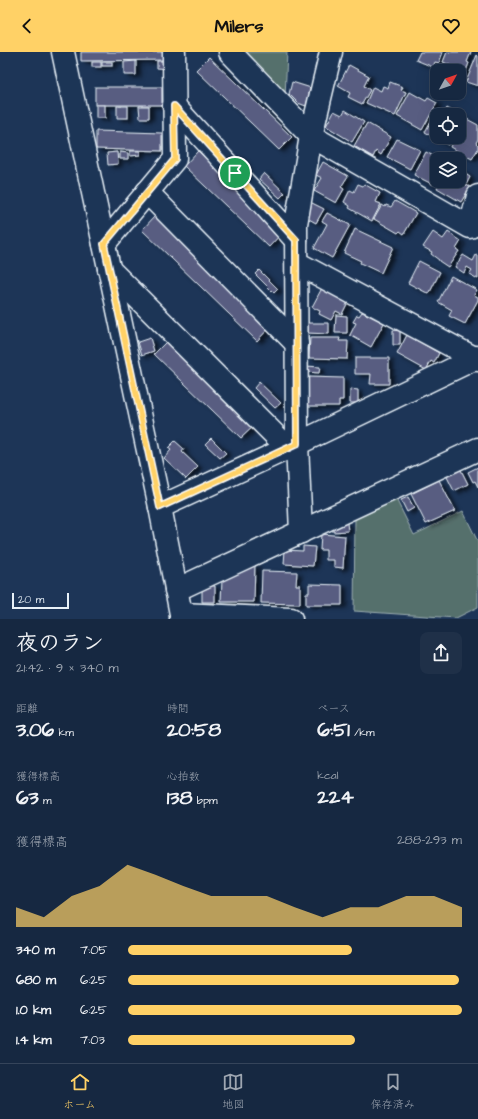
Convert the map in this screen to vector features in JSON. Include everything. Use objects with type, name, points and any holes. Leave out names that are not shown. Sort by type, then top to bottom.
[{"type":"street","points":[[63,52],[160,507],[181,616],[291,619]]},
{"type":"street","points":[[104,244],[175,159],[174,52]]},
{"type":"street","points":[[230,52],[311,136],[470,227],[478,196]]},
{"type":"street","points":[[301,532],[293,446],[297,344],[296,224],[311,136],[331,52]]},
{"type":"street","points":[[174,106],[296,240]]},
{"type":"street","points":[[147,192],[297,344]]},
{"type":"street","points":[[297,264],[477,359]]},
{"type":"street","points":[[109,269],[293,446]]},
{"type":"street","points":[[160,507],[477,359]]},
{"type":"street","points":[[176,590],[478,449]]},
{"type":"green space","points":[[237,52],[287,52],[285,98]]},
{"type":"green space","points":[[395,497],[414,535],[463,511],[478,542],[478,607],[456,618],[354,611],[355,517]]},
{"type":"building","points":[[81,52],[169,52],[169,60],[81,61]]},
{"type":"building","points":[[420,52],[443,52],[439,63],[435,62],[434,64],[430,64],[430,66],[416,60]]},
{"type":"building","points":[[447,52],[471,52],[467,62],[469,63],[466,71],[466,64],[448,64],[443,62]]},
{"type":"building","points":[[477,55],[478,86],[466,82]]},
{"type":"building","points":[[209,57],[292,137],[279,150],[196,70]]},
{"type":"building","points":[[136,61],[136,75],[124,75],[124,62]]},
{"type":"building","points":[[157,61],[168,61],[168,69],[157,68]]},
{"type":"building","points":[[92,62],[101,62],[101,67],[92,67]]},
{"type":"building","points":[[102,62],[112,62],[112,66],[102,66]]},
{"type":"building","points":[[349,65],[369,76],[364,86],[370,90],[362,104],[348,97],[350,93],[338,86]]},
{"type":"building","points":[[292,82],[311,88],[306,106],[298,103],[289,94]]},
{"type":"building","points":[[390,82],[403,87],[401,90],[406,92],[395,116],[366,103],[373,87],[381,91],[383,86],[388,88]]},
{"type":"building","points":[[95,87],[162,87],[162,105],[95,105]]},
{"type":"building","points":[[410,92],[426,101],[428,98],[437,103],[434,108],[430,108],[430,116],[422,130],[397,116]]},
{"type":"building","points":[[96,105],[105,105],[105,118],[96,118]]},
{"type":"building","points":[[117,106],[128,106],[128,118],[117,118]]},
{"type":"building","points":[[139,106],[149,106],[149,118],[140,118]]},
{"type":"building","points":[[345,110],[364,122],[352,142],[326,126],[334,111],[342,115]]},
{"type":"building","points":[[466,119],[478,125],[478,139],[476,143],[478,145],[478,149],[472,159],[466,156],[466,152],[459,152],[450,147],[452,144],[466,144]]},
{"type":"building","points":[[367,123],[391,137],[381,155],[376,151],[373,157],[354,146]]},
{"type":"building","points":[[430,123],[430,135],[425,132]]},
{"type":"building","points":[[96,131],[162,133],[162,151],[96,149]]},
{"type":"building","points":[[397,139],[420,150],[410,169],[387,157]]},
{"type":"building","points":[[130,151],[140,151],[140,155],[130,156]]},
{"type":"building","points":[[198,151],[282,233],[269,247],[184,166]]},
{"type":"building","points":[[117,152],[118,164],[108,165],[107,153]]},
{"type":"building","points":[[120,152],[128,153],[128,159],[120,159]]},
{"type":"building","points":[[426,152],[430,154],[430,183],[414,175]]},
{"type":"building","points":[[323,162],[348,176],[341,187],[344,189],[336,203],[314,191],[322,178],[316,175]]},
{"type":"building","points":[[264,173],[285,193],[280,198],[259,179]]},
{"type":"building","points":[[466,174],[470,177],[466,185]]},
{"type":"building","points":[[358,184],[363,186],[364,184],[380,193],[376,202],[381,204],[372,221],[349,208],[350,206],[344,202],[350,190],[354,192]]},
{"type":"building","points":[[466,185],[470,187],[461,202],[437,188],[466,188]]},
{"type":"building","points":[[308,201],[324,209],[316,223],[307,218]]},
{"type":"building","points":[[395,201],[416,213],[404,234],[400,231],[398,233],[374,219],[382,205],[385,207],[386,205],[391,207]]},
{"type":"building","points":[[327,213],[350,225],[332,258],[314,248],[327,224],[322,221]]},
{"type":"building","points":[[155,216],[270,327],[257,341],[142,230]]},
{"type":"building","points":[[355,229],[393,247],[381,273],[344,253]]},
{"type":"building","points":[[433,232],[443,239],[448,232],[461,241],[456,249],[459,251],[448,267],[431,254],[432,252],[423,247]]},
{"type":"building","points":[[463,255],[473,261],[476,255],[478,256],[478,279],[469,274],[472,270],[467,267],[464,273],[455,267]]},
{"type":"building","points":[[419,261],[440,272],[429,294],[408,283]]},
{"type":"building","points":[[259,270],[278,289],[274,293],[255,274]]},
{"type":"building","points":[[451,276],[477,290],[474,295],[478,297],[478,300],[465,324],[449,316],[452,310],[438,302]]},
{"type":"building","points":[[322,288],[348,302],[342,314],[336,311],[331,320],[319,314],[320,311],[312,307]]},
{"type":"building","points":[[362,312],[384,323],[371,347],[350,335],[356,323],[353,322],[357,315],[359,316]]},
{"type":"building","points":[[336,315],[347,316],[347,333],[335,333]]},
{"type":"building","points":[[307,323],[329,323],[329,334],[307,333]]},
{"type":"building","points":[[393,330],[400,331],[400,345],[393,345]]},
{"type":"building","points":[[407,335],[439,353],[434,363],[431,361],[426,370],[397,354]]},
{"type":"building","points":[[150,338],[154,351],[142,355],[138,342]]},
{"type":"building","points":[[310,338],[340,338],[339,341],[348,341],[347,359],[309,358]]},
{"type":"building","points":[[169,339],[256,424],[241,438],[154,354]]},
{"type":"building","points":[[355,358],[389,358],[389,384],[370,384],[371,374],[355,374]]},
{"type":"building","points":[[306,366],[320,367],[319,373],[306,372]]},
{"type":"building","points":[[308,377],[343,378],[343,400],[339,400],[339,406],[307,406]]},
{"type":"building","points":[[259,382],[281,403],[275,408],[254,388]]},
{"type":"building","points":[[350,389],[358,390],[358,403],[350,403]]},
{"type":"building","points":[[211,438],[226,453],[220,458],[205,444]]},
{"type":"building","points":[[175,441],[184,449],[182,452],[198,467],[186,479],[164,458],[171,450],[168,448]]},
{"type":"building","points":[[478,467],[478,487],[475,481],[473,482],[468,472]]},
{"type":"building","points":[[460,468],[468,484],[454,491],[446,475]]},
{"type":"building","points":[[439,480],[455,511],[426,524],[411,494]]},
{"type":"building","points":[[408,497],[414,508],[407,512],[401,500]]},
{"type":"building","points":[[347,523],[348,531],[333,532],[333,527],[339,526],[338,524]]},
{"type":"building","points":[[321,534],[345,536],[343,568],[334,567],[334,560],[326,560],[326,550],[320,550]]},
{"type":"building","points":[[303,546],[315,547],[313,566],[284,564],[285,550],[303,551]]},
{"type":"building","points":[[255,564],[254,602],[221,602],[222,580]]},
{"type":"building","points":[[262,571],[297,572],[296,585],[300,585],[300,604],[261,603]]},
{"type":"building","points":[[309,584],[342,585],[342,605],[306,605],[306,593],[309,593]]},
{"type":"building","points":[[206,585],[215,586],[215,602],[202,602],[202,589]]},
{"type":"route","points":[[174,106],[235,173],[296,240],[297,444],[160,507],[104,244],[175,159],[174,106]]}]
